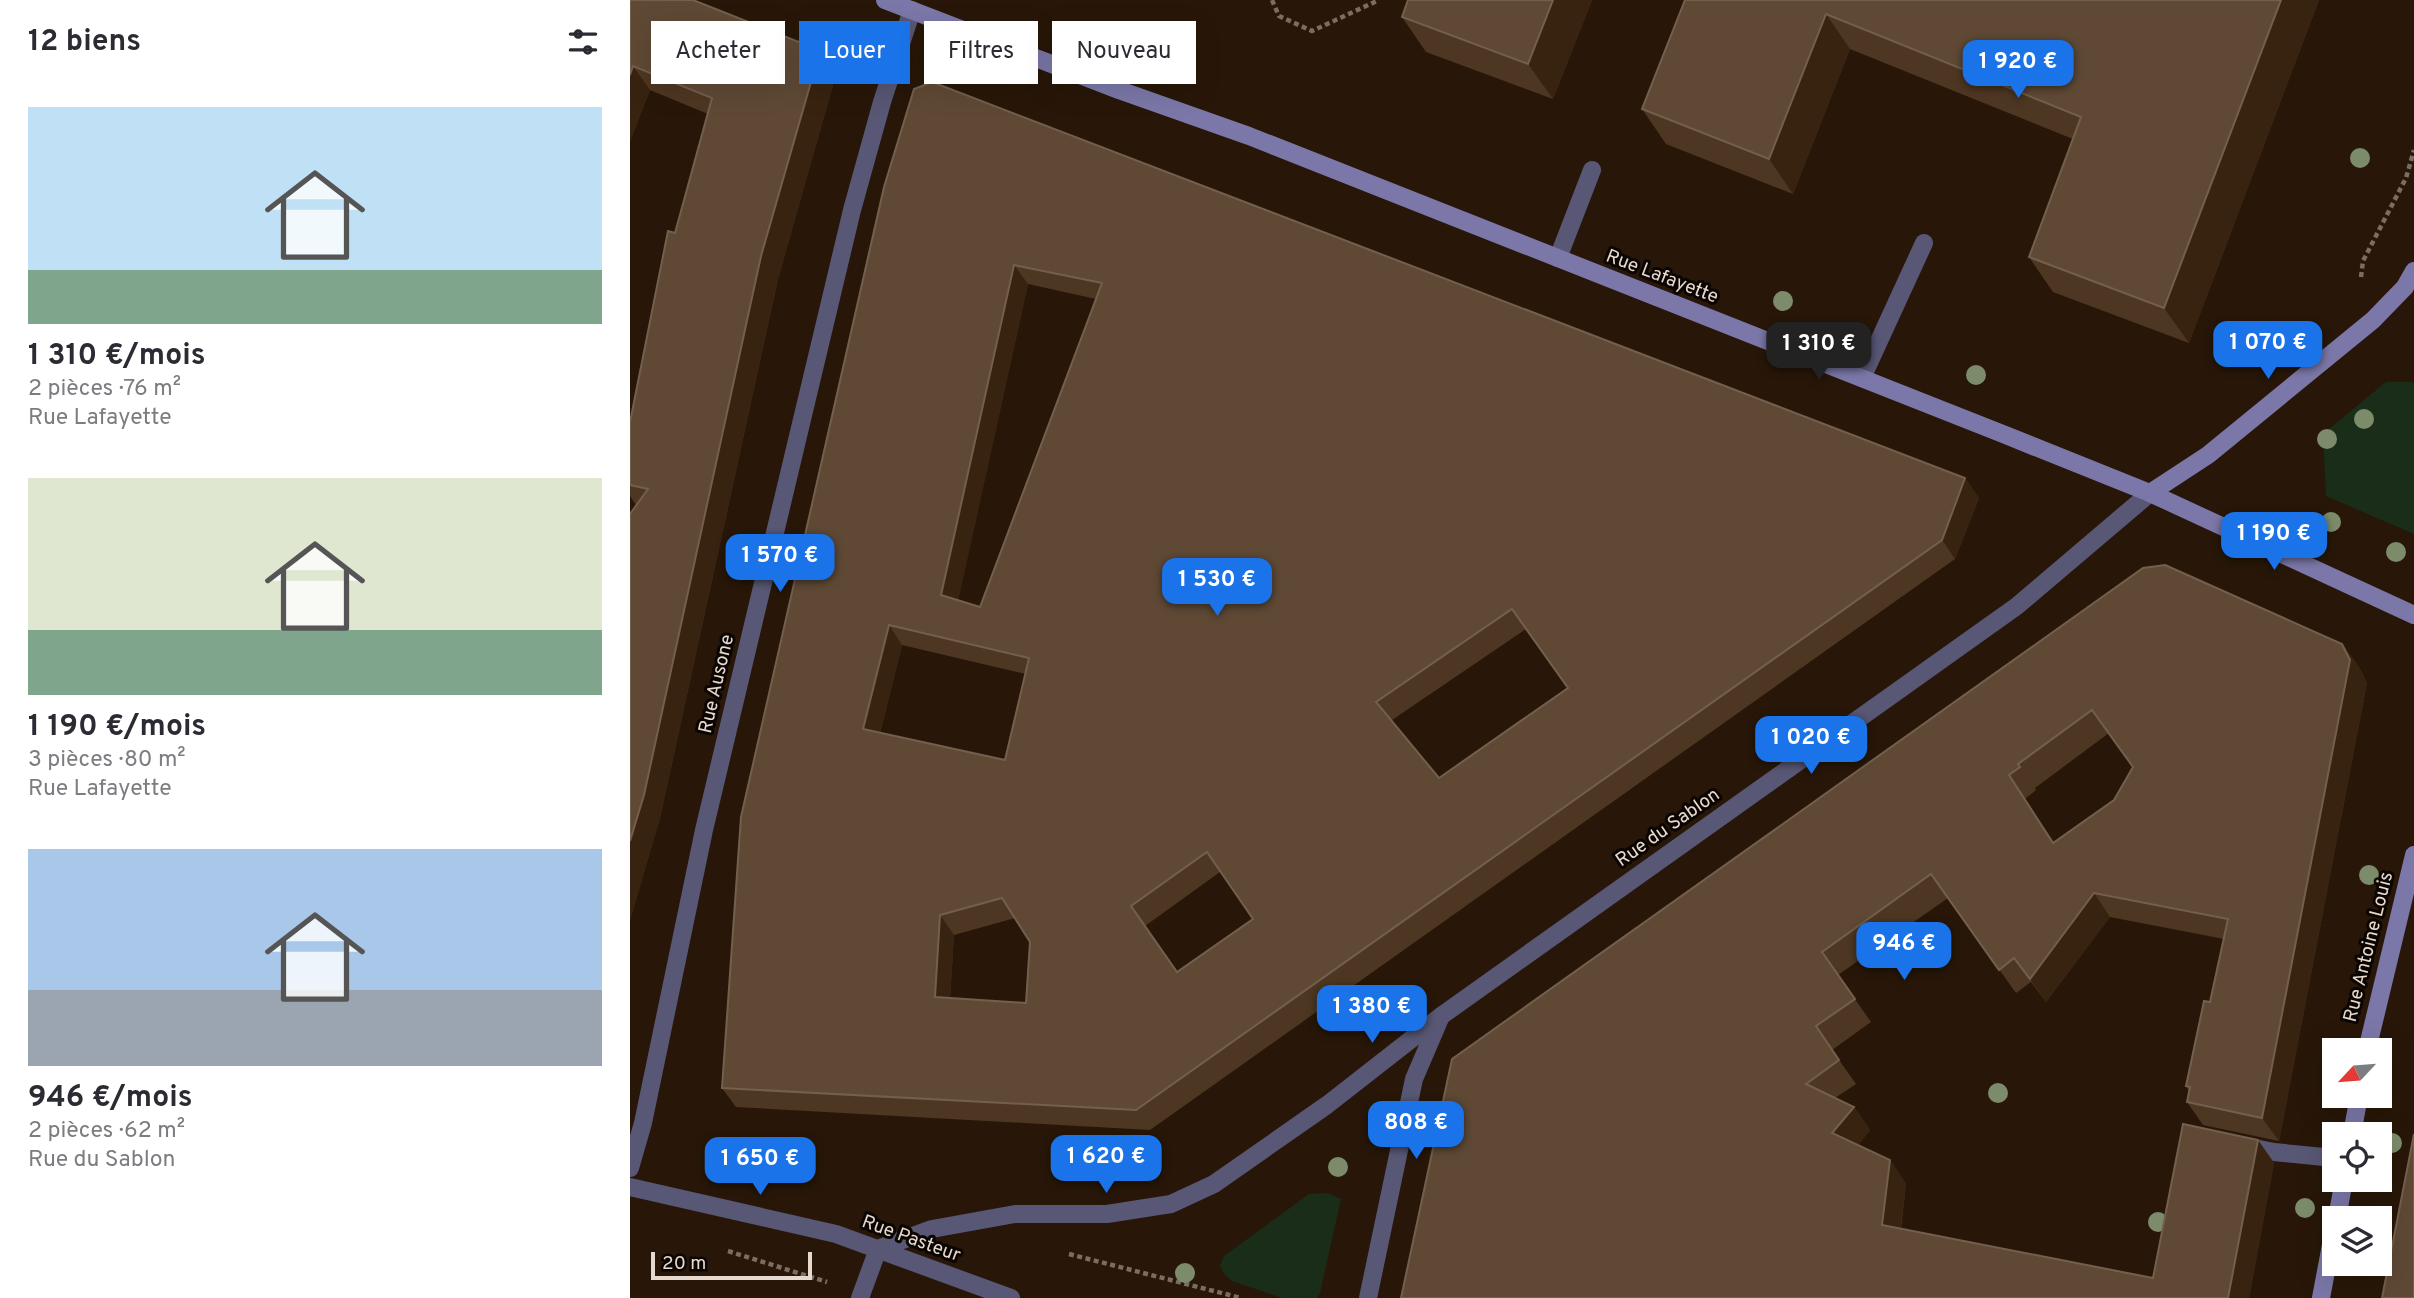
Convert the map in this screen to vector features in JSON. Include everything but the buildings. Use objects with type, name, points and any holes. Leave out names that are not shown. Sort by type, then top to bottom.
[{"type":"main road","name":"Rue Lafayette","points":[[885,0],[1119,90],[1249,136],[2150,494],[2414,615]]},
{"type":"main road","points":[[2150,494],[2208,455],[2354,336],[2405,287],[2414,271]]},
{"type":"main road","name":"Rue Antoine Louis","points":[[2370,1038],[2414,855]]},
{"type":"main road","points":[[2321,1298],[2325,1276]]},
{"type":"street","name":"Rue Ausone","points":[[630,1168],[643,1123],[704,830],[848,224],[882,102],[912,10]]},
{"type":"street","points":[[1558,258],[1592,170]]},
{"type":"street","points":[[1862,379],[1924,243]]},
{"type":"street","name":"Rue du Sablon","points":[[878,1250],[932,1228],[1015,1214],[1107,1214],[1171,1204],[1214,1184],[1316,1113],[1441,1016],[2017,606],[2150,494]]},
{"type":"street","points":[[1368,1298],[1414,1079],[1441,1016]]},
{"type":"street","points":[[2223,1141],[2274,1152],[2322,1157]]},
{"type":"street","name":"Rue Pasteur","points":[[630,1187],[836,1234],[1011,1298]]},
{"type":"street","points":[[860,1297],[878,1250]]},
{"type":"path","points":[[1272,0],[1279,16],[1312,31],[1379,0]]},
{"type":"path","points":[[2354,336],[2363,261],[2406,178],[2414,150]]},
{"type":"path","points":[[728,1251],[831,1283],[860,1297]]},
{"type":"path","points":[[1060,1252],[1241,1298]]},
{"type":"green space","points":[[2386,382],[2413,382],[2414,385],[2414,534],[2326,496],[2323,434]]},
{"type":"green space","points":[[1327,1193],[1341,1199],[1317,1298],[1282,1298],[1232,1281],[1225,1275],[1220,1266],[1224,1256],[1309,1194]]}]
